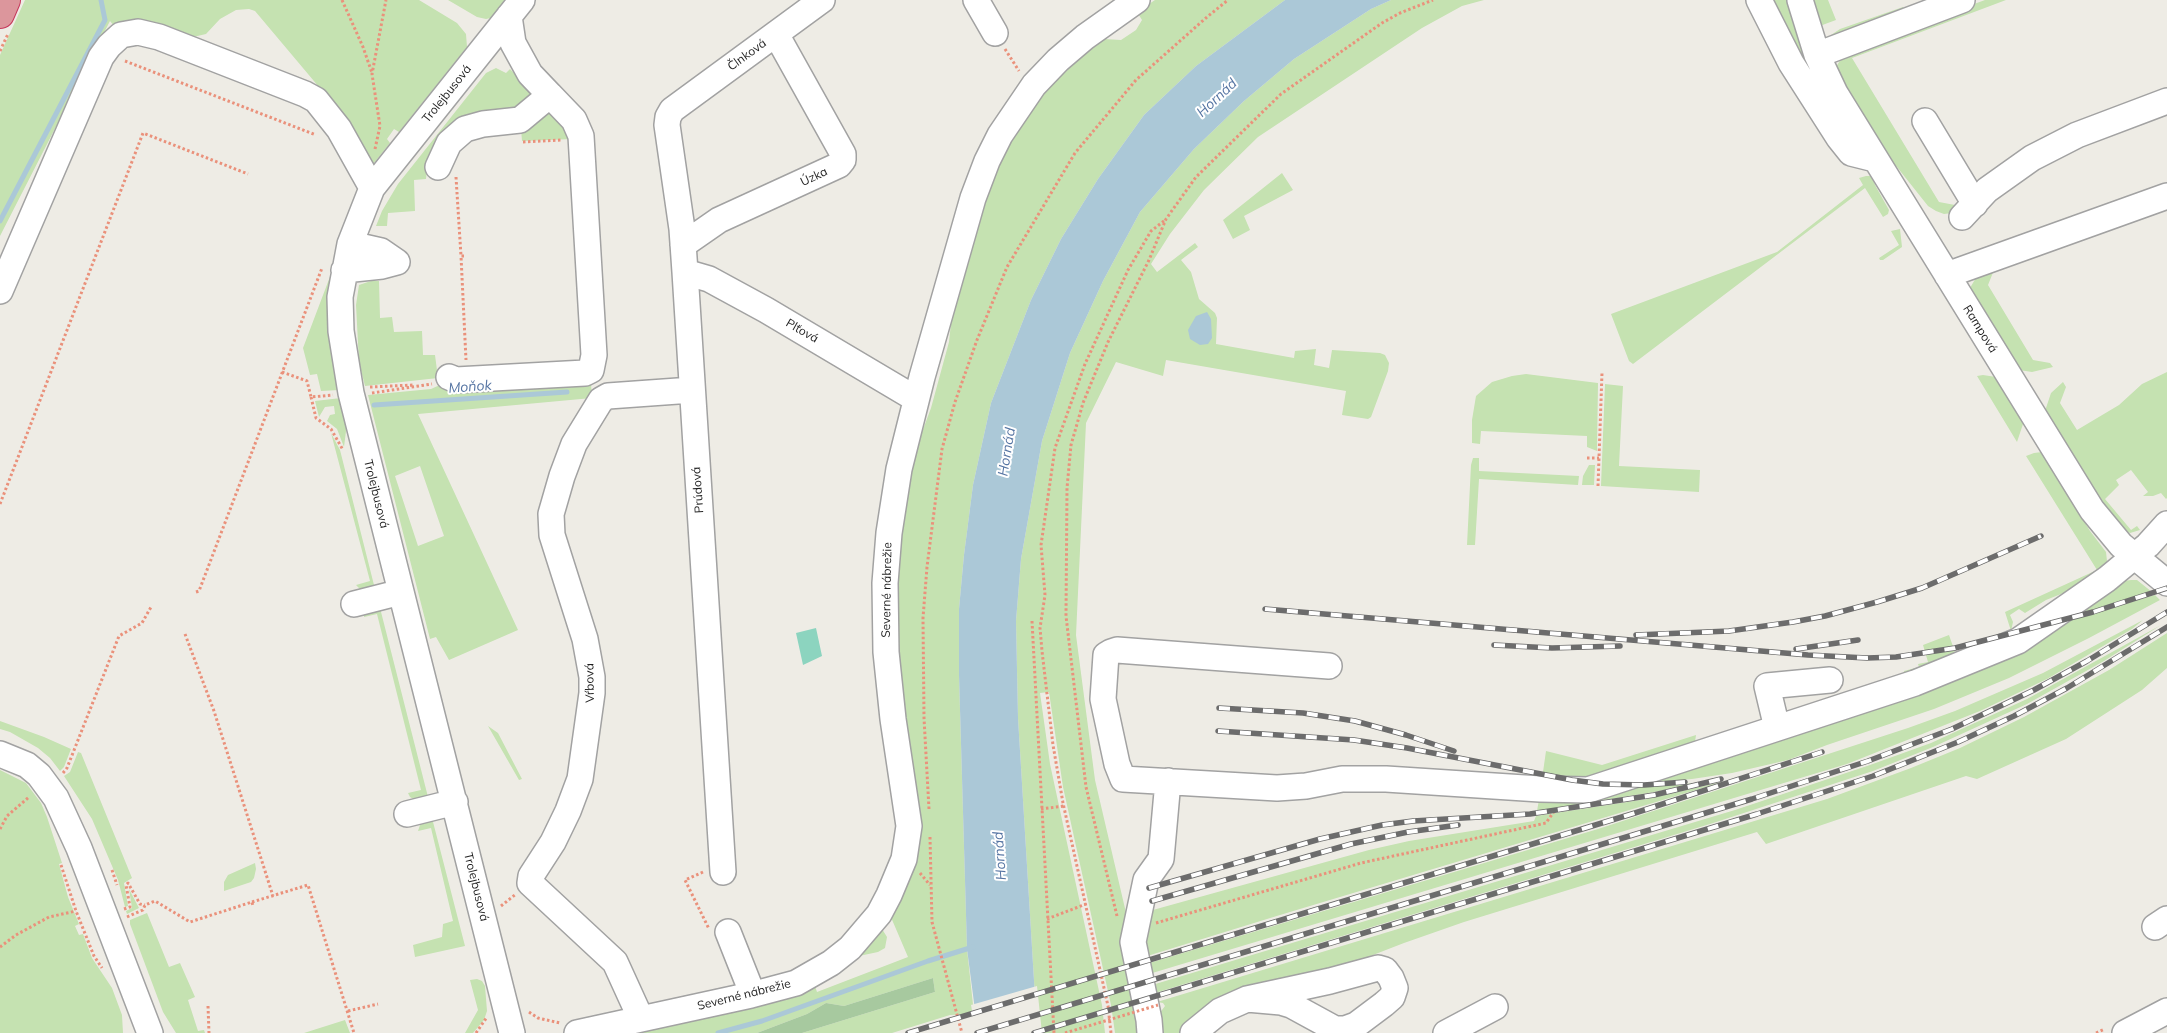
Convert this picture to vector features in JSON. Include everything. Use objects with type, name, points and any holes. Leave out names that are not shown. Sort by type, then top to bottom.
[{"type":"highway","points":[[0,14],[6,0]]},
{"type":"street","name":"Člnková","points":[[672,110],[822,0]]},
{"type":"street","points":[[976,0],[995,33]]},
{"type":"street","name":"Severné nábrežie","points":[[577,1033],[751,996],[781,988],[814,974],[850,948],[878,914],[889,894],[904,858],[908,840],[908,812],[893,719],[887,662],[885,583],[889,532],[899,469],[916,399],[973,198],[987,160],[1000,135],[1034,85],[1109,8],[1137,0]]},
{"type":"street","points":[[1760,0],[1791,63],[1839,138],[1851,153],[1865,165]]},
{"type":"street","name":"Rampová","points":[[1800,0],[1817,55],[1836,93],[1865,165],[1946,275],[2092,510],[2108,531],[2133,557],[2167,583]]},
{"type":"street","points":[[1817,55],[1962,0]]},
{"type":"street","points":[[439,381],[585,373],[591,370],[594,355],[581,139],[574,120],[530,74],[513,43],[515,8]]},
{"type":"street","name":"Trolejbusová","points":[[512,1033],[351,393],[340,331],[340,297],[350,244],[372,188],[515,8]]},
{"type":"street","points":[[0,291],[102,57],[109,46],[121,35],[138,32],[159,37],[316,100],[339,129],[372,188]]},
{"type":"street","name":"Úzka","points":[[683,245],[719,220],[839,165],[843,160],[843,154],[776,34]]},
{"type":"street","points":[[475,58],[500,59],[530,74]]},
{"type":"street","points":[[447,168],[450,143],[465,130],[483,124],[520,120],[530,114],[550,95]]},
{"type":"street","points":[[1925,121],[1968,211],[1987,190],[2032,158],[2077,135],[2167,101]]},
{"type":"street","name":"Prúdová","points":[[672,110],[667,125],[683,245],[723,868]]},
{"type":"street","points":[[1946,275],[2167,196]]},
{"type":"street","points":[[344,270],[382,266],[397,262],[381,251],[350,244]]},
{"type":"street","name":"Plťová","points":[[685,272],[709,279],[766,310],[916,399]]},
{"type":"street","name":"Vŕbová","points":[[641,1019],[630,992],[612,958],[530,883],[531,876],[554,842],[580,780],[588,730],[592,677],[583,631],[552,535],[551,514],[574,444],[601,400],[608,396],[692,390]]},
{"type":"street","points":[[1329,666],[1117,650],[1111,652],[1106,655],[1103,699],[1117,764],[1122,778],[1276,788],[1306,786],[1342,779],[1386,778],[1578,791],[1588,790],[1914,683],[2018,641],[2107,579],[2148,545],[2167,524]]},
{"type":"street","points":[[354,604],[401,592]]},
{"type":"street","points":[[1777,728],[1767,686],[1830,680]]},
{"type":"street","points":[[0,754],[27,765],[47,785],[56,798],[79,848],[141,1022],[150,1033]]},
{"type":"street","points":[[1150,1033],[1133,942],[1146,880],[1161,859],[1168,781]]},
{"type":"street","points":[[407,814],[455,802]]},
{"type":"street","points":[[719,933],[749,985],[751,996]]},
{"type":"street","points":[[1193,1033],[1220,1011],[1247,999],[1330,981],[1378,968],[1385,970],[1395,988],[1392,996],[1384,1004],[1356,1025],[1345,1029],[1335,1029],[1291,1005],[1281,1002],[1247,999]]},
{"type":"street","points":[[1446,1033],[1495,1007]]},
{"type":"street","points":[[2125,1033],[2167,1011]]},
{"type":"street","points":[[141,1022],[157,1033]]},
{"type":"path","points":[[342,0],[363,47],[372,74],[380,126],[374,157]]},
{"type":"path","points":[[372,74],[386,0]]},
{"type":"path","points":[[929,811],[924,718],[923,618],[927,566],[942,449],[955,402],[977,340],[1007,267],[1075,154],[1136,80],[1206,17],[1228,0]]},
{"type":"path","points":[[1111,1033],[1108,1006],[1064,806],[1052,736],[1040,628],[1045,595],[1041,545],[1055,448],[1085,364],[1128,270],[1152,231],[1166,219],[1196,177],[1280,94],[1382,23],[1433,0]]},
{"type":"path","points":[[995,33],[1022,76]]},
{"type":"path","points":[[125,61],[319,136]]},
{"type":"path","points":[[0,504],[143,133],[248,174]]},
{"type":"path","points":[[514,142],[581,139]]},
{"type":"path","points":[[366,393],[439,381],[466,369],[462,256],[447,168]]},
{"type":"path","points":[[1166,219],[1150,260],[1108,342],[1083,403],[1071,445],[1067,488],[1066,616],[1084,777],[1093,820],[1121,927],[1127,931],[1136,929],[1361,863],[1546,824],[1551,816]]},
{"type":"path","points":[[1598,486],[1602,373]]},
{"type":"path","points":[[375,386],[439,381]]},
{"type":"path","points":[[1586,458],[1600,458]]},
{"type":"path","points":[[0,829],[7,816],[21,802],[47,785],[67,768],[108,656],[119,636],[142,623],[151,607]]},
{"type":"path","points":[[1032,621],[1054,1033]]},
{"type":"path","points":[[185,634],[214,711],[272,896]]},
{"type":"path","points":[[1041,809],[1064,806]]},
{"type":"path","points":[[930,835],[932,922],[962,1033]]},
{"type":"path","points":[[719,933],[686,880],[723,868]]},
{"type":"path","points":[[124,909],[130,907],[126,885],[128,883],[140,904],[145,906]]},
{"type":"path","points":[[126,917],[143,910],[145,906],[155,901],[190,922],[308,885],[354,1033]]},
{"type":"path","points":[[1048,919],[1086,904]]},
{"type":"path","points":[[0,947],[16,935],[48,918],[76,911]]},
{"type":"path","points":[[348,1011],[378,1004]]},
{"type":"path","points":[[1066,1033],[1158,1005]]},
{"type":"path","points":[[208,1006],[210,1033]]},
{"type":"green space","points":[[25,0],[419,0],[457,23],[466,34],[467,47],[399,132],[394,129],[387,139],[390,143],[370,168],[324,93],[255,11],[249,9],[236,10],[220,19],[206,34],[193,37],[161,26],[119,32],[110,21],[0,236],[0,55]]},
{"type":"green space","points":[[448,0],[505,0],[491,18],[486,19],[477,17]]},
{"type":"green space","points":[[1155,0],[1285,0],[1196,66],[1144,115],[1098,179],[1061,239],[1031,300],[991,403],[973,485],[959,609],[959,675],[967,949],[974,1014],[950,1015],[892,1033],[802,1033],[935,992],[933,978],[844,1006],[826,1003],[807,1014],[757,1033],[628,1033],[815,986],[817,992],[908,957],[890,915],[902,893],[903,717],[895,646],[899,532],[912,459],[931,408],[949,342],[954,295],[987,161],[1022,124],[1047,90],[1084,54],[1104,39],[1121,40],[1136,30],[1142,20],[1137,12]]},
{"type":"green space","points":[[1391,0],[1484,0],[1462,6],[1422,28],[1258,137],[1204,190],[1170,234],[1151,264],[1157,272],[1195,243],[1198,247],[1181,260],[1191,272],[1199,299],[1215,313],[1217,318],[1216,344],[1294,358],[1295,351],[1316,349],[1314,365],[1329,368],[1332,350],[1380,353],[1385,355],[1389,363],[1388,371],[1371,417],[1368,419],[1342,415],[1346,391],[1166,360],[1163,376],[1116,362],[1086,423],[1076,635],[1095,780],[1127,917],[1147,1033],[1115,1033],[1111,1005],[1063,787],[1049,692],[1040,693],[1050,764],[1102,1005],[1105,1033],[1039,1033],[1035,997],[1018,718],[1016,621],[1021,559],[1042,441],[1070,353],[1103,281],[1140,212],[1194,149],[1244,101],[1294,59],[1371,9]]},
{"type":"green space","points":[[1772,0],[1789,0],[1797,33],[1836,127]]},
{"type":"green space","points":[[1812,0],[1828,0],[1836,20],[1817,27]]},
{"type":"green space","points":[[1985,0],[2006,0],[1852,58],[1939,202],[1955,205],[1959,212],[1944,214],[1928,206],[1897,167],[1882,152],[1863,115],[1851,101],[1834,70],[1841,59],[1936,18]]},
{"type":"green space","points":[[1903,7],[1904,9],[1837,37],[1831,35],[1840,29]]},
{"type":"green space","points":[[496,68],[506,73],[510,69],[528,87],[532,100],[502,117],[427,170],[426,179],[414,180],[415,211],[388,213],[387,226],[376,226],[382,211],[398,184],[486,73]]},
{"type":"green space","points":[[549,108],[573,139],[522,141],[521,129]]},
{"type":"green space","points":[[1282,173],[1293,190],[1244,216],[1250,230],[1233,239],[1223,220]]},
{"type":"green space","points":[[1872,176],[1889,210],[1888,214],[1883,217],[1865,188],[1633,364],[1629,361],[1611,314],[1777,252],[1863,185],[1859,178]]},
{"type":"green space","points":[[1900,229],[1902,247],[1883,260],[1880,260],[1879,258],[1899,245],[1891,231]]},
{"type":"green space","points":[[1994,270],[1988,285],[2033,360],[2050,363],[2053,367],[2032,372],[2019,370],[1972,293],[1970,288],[1977,276]]},
{"type":"green space","points":[[331,274],[330,343],[339,390],[321,391],[317,374],[310,375],[303,348]]},
{"type":"green space","points":[[371,281],[379,281],[380,318],[392,317],[394,332],[422,331],[423,355],[435,355],[438,378],[365,386],[359,362],[356,305],[359,285]]},
{"type":"green space","points":[[2167,372],[2167,498],[2161,493],[2153,496],[2143,496],[2148,492],[2131,470],[2116,480],[2119,485],[2105,499],[2131,530],[2137,526],[2140,530],[2130,533],[2110,517],[2045,411],[2051,393],[2063,382],[2066,387],[2060,403],[2077,430],[2119,405],[2142,384]]},
{"type":"green space","points":[[1526,374],[1598,383],[1597,451],[1587,447],[1587,436],[1481,431],[1480,444],[1472,443],[1472,420],[1476,396],[1492,382]]},
{"type":"green space","points":[[1977,376],[1996,377],[2024,421],[2017,442]]},
{"type":"green space","points":[[442,384],[591,384],[592,398],[418,414],[518,630],[449,660],[436,637],[430,639],[368,395],[431,389]],"holes":[[[420,466],[444,536],[418,546],[395,476]]]},
{"type":"green space","points":[[1605,384],[1623,386],[1619,466],[1700,470],[1699,492],[1601,486]]},
{"type":"green space","points":[[341,398],[347,423],[344,447],[337,429],[327,421],[330,415],[335,414],[334,406],[325,407],[319,417],[315,401]]},
{"type":"green space","points":[[331,433],[340,450],[375,589],[362,591],[356,585],[370,581]]},
{"type":"green space","points":[[2042,452],[2090,531],[2106,552],[2107,561],[2103,568],[2076,588],[2046,600],[2025,613],[2019,609],[2010,615],[2013,622],[2011,631],[2005,612],[2097,570],[2026,456]]},
{"type":"green space","points":[[1473,458],[1479,458],[1479,471],[1579,476],[1578,485],[1479,479],[1475,545],[1467,545],[1471,465]]},
{"type":"green space","points":[[1589,465],[1595,465],[1594,485],[1582,485],[1583,476]]},
{"type":"green space","points":[[2137,580],[2152,592],[2069,617],[2124,581]]},
{"type":"green space","points":[[2155,595],[2160,600],[2089,638],[2009,678],[1934,709],[1788,760],[1732,773],[1644,783],[2062,623]]},
{"type":"green space","points":[[379,604],[428,797],[415,800],[408,793],[421,790],[377,614],[364,617],[364,614]]},
{"type":"green space","points":[[2143,620],[2132,629],[2047,679],[1980,711],[1847,764],[1149,974],[1146,964],[1598,829],[1908,728],[1955,711],[2043,673]]},
{"type":"green space","points":[[2161,625],[2104,661],[2027,704],[1933,747],[1873,771],[1710,824],[1155,993],[1152,985],[1735,810],[1870,765],[1931,743],[2027,699]]},
{"type":"green space","points":[[816,628],[822,656],[803,665],[796,633]]},
{"type":"green space","points":[[2167,633],[2167,668],[2142,690],[2066,739],[1977,779],[1966,776],[1766,844],[1757,832],[1464,922],[1342,967],[1185,1033],[1154,1033],[1156,1018],[1165,1006],[1163,1003],[1157,1002],[1827,799],[1911,768],[1960,748],[2024,717],[2109,670]]},
{"type":"green space","points":[[1949,635],[1957,658],[1903,677],[1904,671],[1919,667],[1918,664],[1928,662],[1923,645]]},
{"type":"green space","points":[[0,721],[71,749],[64,767],[60,771],[50,758],[38,748],[10,732],[0,729]]},
{"type":"green space","points":[[488,726],[498,733],[522,779],[519,780]]},
{"type":"green space","points":[[1696,735],[1695,742],[1600,775],[1541,786],[1546,751],[1602,765]]},
{"type":"green space","points":[[78,752],[81,753],[132,878],[124,883],[128,906],[125,907],[118,880],[92,819],[64,776],[70,772]]},
{"type":"green space","points":[[0,770],[26,783],[41,803],[62,863],[59,864],[68,897],[79,924],[75,926],[79,935],[83,934],[92,958],[112,988],[122,1015],[123,1033],[0,1033]]},
{"type":"green space","points":[[1726,781],[1144,957],[1142,913],[1369,850],[1409,841],[1534,821],[1536,816],[1647,799]]},
{"type":"green space","points":[[1698,783],[1654,792],[1537,811],[1540,794]]},
{"type":"green space","points":[[432,818],[465,946],[415,957],[413,945],[442,937],[443,924],[453,921],[431,828],[418,831],[421,822]]},
{"type":"green space","points":[[255,863],[256,869],[251,882],[224,891],[224,882],[228,875]]},
{"type":"green space","points":[[129,889],[139,908],[127,914],[126,911],[132,908]]},
{"type":"green space","points":[[147,913],[169,967],[180,963],[195,997],[188,1000],[198,1031],[204,1030],[205,1033],[176,1033],[163,1012],[130,924],[130,920]]},
{"type":"green space","points":[[882,929],[887,937],[885,948],[878,952],[859,956]]},
{"type":"green space","points":[[933,978],[935,992],[802,1033],[757,1033],[807,1014],[826,1003],[844,1006]]},
{"type":"green space","points":[[477,979],[482,981],[485,986],[487,1011],[484,1020],[473,1033],[465,1033],[478,1010],[470,980]]},
{"type":"green space","points":[[345,1020],[350,1033],[304,1033]]},
{"type":"water","name":"Hornád","points":[[1285,0],[1391,0],[1371,9],[1294,59],[1244,101],[1194,149],[1140,212],[1103,281],[1070,353],[1042,441],[1021,559],[1016,621],[1018,718],[1035,997],[978,1033],[967,949],[959,675],[959,609],[973,485],[991,403],[1031,300],[1061,239],[1098,179],[1144,115],[1196,66]]},
{"type":"water","points":[[1207,312],[1211,319],[1212,338],[1208,344],[1200,345],[1190,339],[1188,330],[1196,316]]},
{"type":"pier","points":[[1037,986],[1042,1033],[976,1033],[971,1005]]},
{"type":"waterway","points":[[0,221],[105,20],[101,0]]},
{"type":"waterway","name":"Moňok","points":[[374,405],[567,392]]},
{"type":"waterway","points":[[718,1033],[762,1021],[928,961],[973,947]]},
{"type":"railway","points":[[1636,635],[1729,631],[1825,616],[1922,588],[2041,536]]},
{"type":"railway","points":[[1265,609],[1808,655],[1867,658],[1896,657],[1955,648],[2093,612],[2167,588]]},
{"type":"railway","points":[[977,1033],[1752,799],[1868,761],[1952,729],[2034,690],[2087,661],[2167,612]]},
{"type":"railway","points":[[1034,1033],[1757,814],[1873,776],[1958,742],[2014,716],[2067,688],[2167,627]]},
{"type":"railway","points":[[1796,649],[1858,640]]},
{"type":"railway","points":[[1494,645],[1552,648],[1620,646]]},
{"type":"railway","points":[[1219,708],[1303,713],[1355,721],[1454,751]]},
{"type":"railway","points":[[1218,731],[1354,740],[1603,784],[1644,785],[1685,782]]},
{"type":"railway","points":[[908,1033],[1635,813],[1822,752]]},
{"type":"railway","points":[[1149,888],[1320,839],[1382,825],[1413,821],[1530,814],[1654,795],[1721,779]]},
{"type":"railway","points":[[1152,901],[1351,844],[1408,832],[1458,825]]}]
